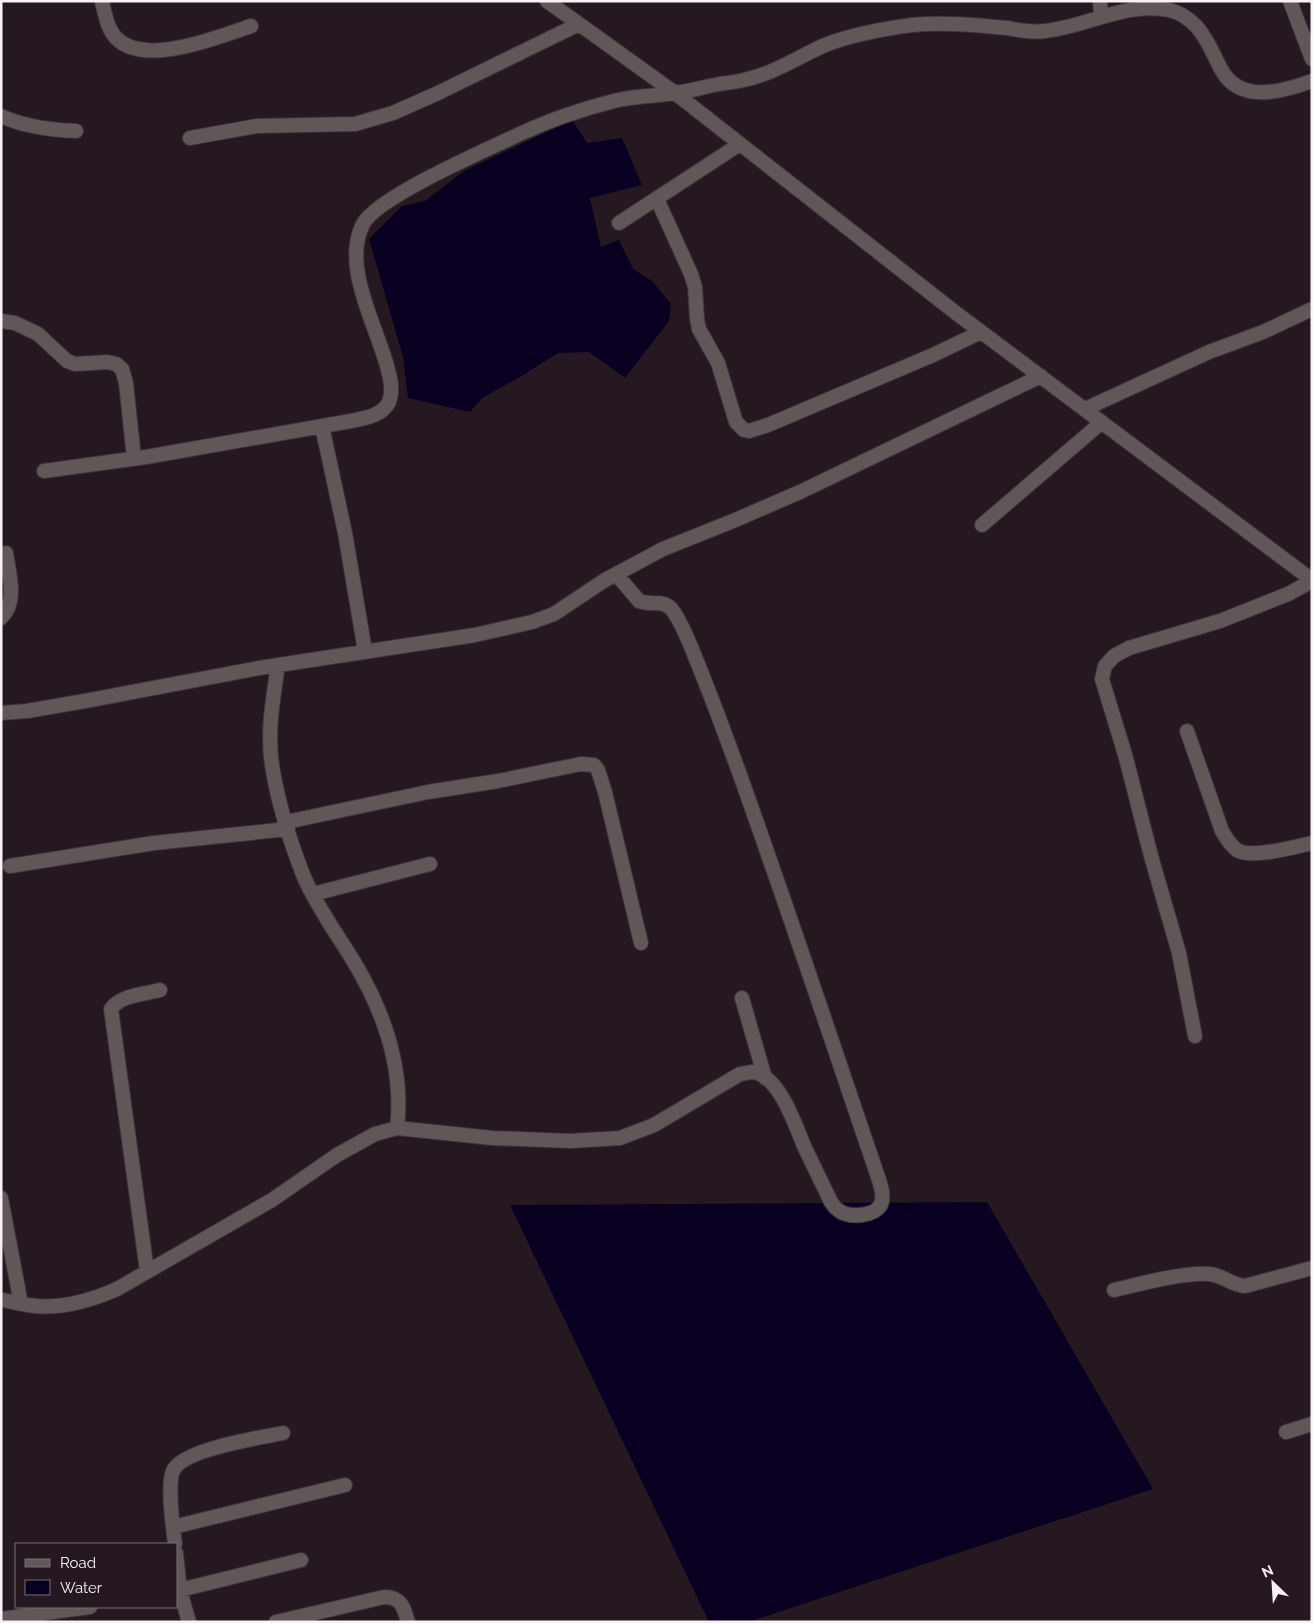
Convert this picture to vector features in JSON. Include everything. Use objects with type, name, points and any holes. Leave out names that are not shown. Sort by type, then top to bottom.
[{"type":"street","points":[[102,1],[111,32],[123,44],[138,49],[162,50],[186,46],[252,26]]},
{"type":"street","points":[[546,1],[675,94],[981,332],[1312,580],[1288,594],[1220,621],[1129,648],[1114,656],[1105,666],[1102,679],[1136,793],[1179,953],[1196,1036]]},
{"type":"street","points":[[1100,1],[1100,17]]},
{"type":"street","points":[[1290,1],[1312,59]]},
{"type":"street","points":[[44,471],[134,458],[370,418],[383,410],[389,402],[391,392],[390,379],[384,354],[361,292],[357,246],[363,222],[381,205],[430,178],[496,145],[571,114],[620,100],[675,94],[744,80],[768,73],[823,46],[850,36],[879,30],[914,25],[948,24],[1042,32],[1100,17],[1144,9],[1168,10],[1186,16],[1201,32],[1230,82],[1242,90],[1277,92],[1312,81]]},
{"type":"street","points":[[190,138],[257,126],[356,124],[393,113],[438,93],[579,24]]},
{"type":"street","points":[[1,116],[49,130],[76,131]]},
{"type":"street","points":[[620,223],[740,144]]},
{"type":"street","points":[[657,199],[691,274],[695,287],[696,319],[699,329],[718,363],[736,422],[744,430],[756,430],[933,355],[981,332]]},
{"type":"street","points":[[1085,409],[1210,352],[1263,332],[1312,309]]},
{"type":"street","points":[[1,321],[15,323],[38,334],[68,361],[75,364],[107,362],[116,364],[122,369],[126,383],[134,458]]},
{"type":"street","points":[[1,714],[85,701],[278,665],[475,635],[532,622],[554,614],[616,574],[662,549],[800,492],[1041,376]]},
{"type":"street","points":[[982,525],[1102,422]]},
{"type":"street","points":[[322,426],[345,533],[364,651]]},
{"type":"street","points":[[1,618],[8,611],[11,602],[6,553]]},
{"type":"street","points":[[1,1300],[30,1306],[51,1306],[75,1304],[96,1298],[116,1289],[272,1200],[355,1144],[374,1134],[402,1128],[455,1135],[570,1141],[620,1138],[654,1125],[740,1074],[753,1072],[765,1078],[778,1090],[789,1109],[804,1146],[836,1209],[852,1215],[874,1211],[880,1206],[882,1199],[876,1171],[762,836],[693,651],[680,622],[669,606],[663,603],[644,603],[639,601],[616,574]]},
{"type":"street","points":[[278,665],[272,705],[272,770],[287,826],[304,877],[367,984],[384,1021],[389,1036],[402,1128]]},
{"type":"street","points":[[1187,731],[1222,831],[1228,842],[1238,851],[1251,853],[1312,844]]},
{"type":"street","points":[[10,866],[154,843],[287,826],[428,792],[498,781],[580,764],[594,766],[598,770],[642,943]]},
{"type":"street","points":[[313,894],[430,864]]},
{"type":"street","points":[[147,1271],[111,1009],[115,1003],[123,999],[160,990]]},
{"type":"street","points":[[742,998],[765,1078]]},
{"type":"street","points":[[1,1198],[21,1304]]},
{"type":"street","points":[[1114,1290],[1146,1282],[1194,1274],[1216,1275],[1237,1286],[1245,1286],[1312,1268]]},
{"type":"street","points":[[1286,1432],[1312,1424]]},
{"type":"street","points":[[175,1543],[171,1483],[173,1471],[181,1461],[229,1444],[283,1433]]},
{"type":"street","points":[[173,1527],[345,1485]]},
{"type":"street","points":[[189,1622],[178,1591],[301,1560]]},
{"type":"street","points":[[276,1622],[384,1597],[395,1598],[401,1602],[408,1622]]},
{"type":"street","points":[[1,1619],[66,1616],[87,1608]]},
{"type":"water","points":[[572,120],[587,143],[622,138],[642,185],[590,198],[601,247],[619,240],[633,269],[652,281],[671,304],[669,321],[625,378],[589,352],[558,353],[482,398],[470,412],[408,398],[403,357],[369,239],[402,206],[425,201],[464,171]]},
{"type":"water","points":[[987,1202],[1153,1489],[748,1622],[709,1622],[510,1205]]}]
